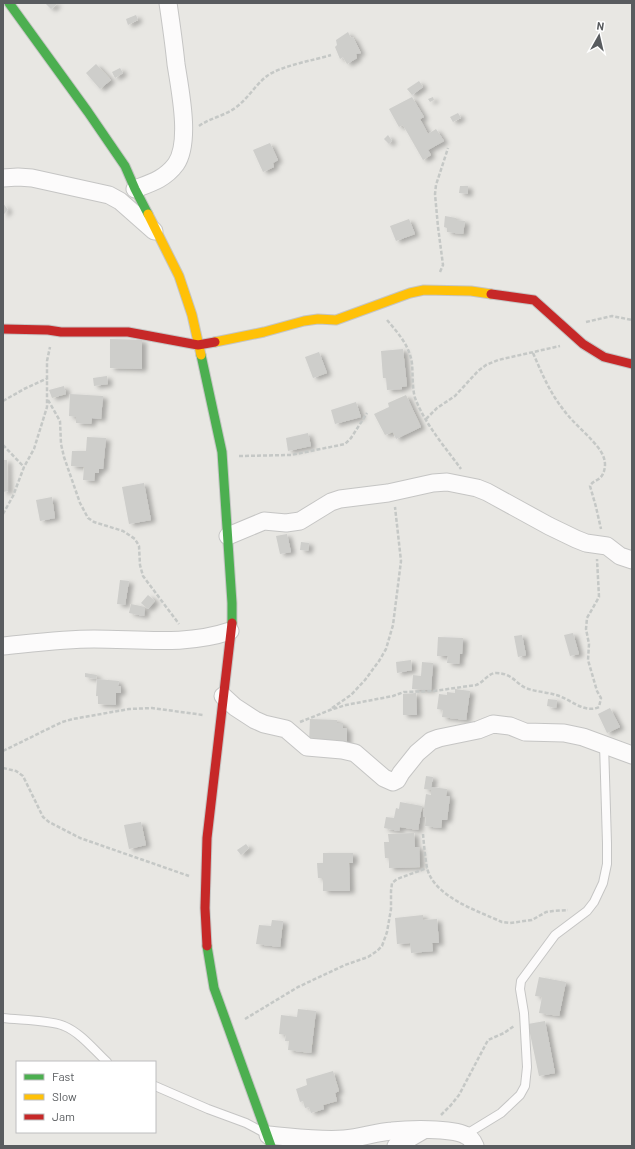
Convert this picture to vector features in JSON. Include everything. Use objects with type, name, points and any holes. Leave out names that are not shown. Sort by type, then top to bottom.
[{"type":"street","points":[[9,3],[125,166],[179,276],[192,315],[223,458],[232,603],[232,625],[230,631],[207,838],[205,908],[208,955],[214,988],[270,1140],[344,1139],[363,1137],[391,1131],[424,1130],[457,1133],[470,1140]]},
{"type":"street","points":[[135,189],[159,180],[167,173],[176,163],[181,152],[183,141],[184,119],[168,3]]},
{"type":"street","points":[[3,178],[32,178],[109,195],[120,201],[160,236]]},
{"type":"street","points":[[3,329],[48,330],[61,332],[128,332],[198,345],[264,332],[304,321],[318,319],[336,320],[410,293],[424,290],[471,292],[534,300],[578,340],[604,358],[632,364]]},
{"type":"street","points":[[228,536],[264,521],[286,523],[300,520],[331,502],[340,499],[375,495],[433,483],[448,482],[475,487],[487,492],[576,539],[610,548],[620,556],[632,560]]},
{"type":"street","points":[[3,646],[51,640],[189,640],[215,637],[230,631]]},
{"type":"street","points":[[223,696],[234,707],[255,720],[264,724],[282,727],[290,731],[307,747],[342,750],[355,753],[384,778],[393,782],[397,780],[417,753],[431,741],[478,730],[490,725],[510,726],[525,732],[564,733],[583,737],[632,755]]},
{"type":"street","points":[[396,1146],[424,1130]]},
{"type":"lane","points":[[470,1140],[501,1113],[523,1091],[526,1081],[527,1067],[524,1013],[520,989],[521,981],[555,935],[587,910],[594,902],[603,883],[607,864],[604,744]]},
{"type":"lane","points":[[3,1018],[64,1025],[82,1038],[106,1061]]},
{"type":"lane","points":[[156,1086],[208,1109],[246,1123],[270,1140]]},
{"type":"path","points":[[183,141],[192,131],[204,123],[224,115],[235,108],[245,100],[268,75],[277,70],[331,55]]},
{"type":"path","points":[[424,290],[438,274],[443,265],[435,194],[436,184],[448,148]]},
{"type":"path","points":[[374,306],[401,337],[408,350],[412,365],[415,397],[426,419],[446,451],[475,487]]},
{"type":"path","points":[[564,327],[610,316],[632,320]]},
{"type":"path","points":[[3,514],[13,496],[24,467],[34,449],[47,407],[47,361],[50,347],[61,332]]},
{"type":"path","points":[[426,419],[437,408],[455,396],[483,367],[498,360],[533,353],[578,340]]},
{"type":"path","points":[[282,727],[305,721],[346,705],[393,696],[404,692],[434,691],[476,685],[482,683],[490,675],[495,673],[509,676],[524,687],[557,695],[584,708],[591,709],[599,707],[601,698],[597,691],[588,660],[589,644],[586,629],[587,618],[599,597],[600,545],[596,506],[590,486],[600,478],[605,466],[603,457],[597,446],[560,406],[549,388],[533,353]]},
{"type":"path","points":[[3,401],[48,378]]},
{"type":"path","points":[[48,400],[60,421],[61,444],[64,457],[80,504],[88,518],[94,522],[123,531],[135,539],[139,546],[140,565],[143,576],[189,640]]},
{"type":"path","points":[[223,458],[244,455],[286,456],[341,446],[351,438],[367,413]]},
{"type":"path","points":[[3,445],[24,467]]},
{"type":"path","points":[[330,710],[351,695],[366,680],[386,649],[393,625],[401,558],[395,513],[397,490]]},
{"type":"path","points":[[3,751],[67,721],[129,709],[152,708],[221,717]]},
{"type":"path","points":[[3,768],[16,770],[23,776],[43,817],[49,822],[80,838],[206,883]]},
{"type":"path","points":[[423,834],[427,868],[430,875],[446,895],[502,922],[510,923],[532,920],[546,912],[553,910],[587,910]]},
{"type":"path","points":[[229,1029],[298,987],[345,965],[368,957],[377,951],[382,946],[388,932],[392,883],[397,879],[427,868]]},
{"type":"path","points":[[424,1130],[452,1105],[459,1095],[488,1040],[510,1030],[520,1020],[524,1013]]},
{"type":"building","points":[[45,3],[55,3],[57,4],[51,9]]},
{"type":"building","points":[[136,15],[138,20],[128,25],[126,19]]},
{"type":"building","points":[[348,32],[351,38],[353,37],[361,53],[356,54],[357,58],[347,64],[343,57],[340,59],[335,47],[337,45],[336,40]]},
{"type":"building","points":[[96,64],[111,80],[100,89],[86,73]]},
{"type":"building","points":[[120,68],[123,73],[115,78],[112,72]]},
{"type":"building","points":[[419,81],[423,87],[412,95],[407,89]]},
{"type":"building","points":[[412,97],[424,117],[420,119],[428,134],[436,129],[444,141],[428,150],[431,155],[423,160],[403,125],[399,127],[389,109]]},
{"type":"building","points":[[433,97],[434,100],[430,102],[428,99]]},
{"type":"building","points":[[458,113],[461,118],[453,122],[450,117]]},
{"type":"building","points":[[388,135],[392,141],[389,144],[384,139]]},
{"type":"building","points":[[270,143],[278,160],[273,163],[274,167],[263,172],[253,150]]},
{"type":"building","points":[[460,186],[468,186],[468,194],[459,193]]},
{"type":"building","points":[[3,203],[8,210],[3,215]]},
{"type":"building","points":[[445,216],[456,218],[456,220],[465,221],[463,234],[447,232],[447,228],[444,227]]},
{"type":"building","points":[[409,219],[415,234],[396,241],[390,226]]},
{"type":"building","points":[[110,339],[142,340],[142,369],[110,368]]},
{"type":"building","points":[[403,349],[407,386],[402,387],[402,389],[387,390],[386,378],[383,378],[381,351]]},
{"type":"building","points":[[319,352],[327,373],[313,378],[305,357]]},
{"type":"building","points":[[107,376],[108,384],[94,386],[93,378]]},
{"type":"building","points":[[64,386],[66,394],[52,398],[49,390]]},
{"type":"building","points":[[70,394],[103,396],[101,419],[92,418],[91,424],[76,423],[76,417],[69,416]]},
{"type":"building","points":[[406,395],[421,427],[396,439],[393,432],[385,435],[374,414],[389,407],[388,403]]},
{"type":"building","points":[[356,402],[361,417],[335,424],[331,410]]},
{"type":"building","points":[[308,433],[311,446],[288,451],[286,438]]},
{"type":"building","points":[[87,437],[106,438],[103,469],[99,469],[99,473],[95,473],[94,481],[83,480],[84,467],[71,466],[72,451],[86,451]]},
{"type":"building","points":[[3,460],[7,460],[8,491],[3,492]]},
{"type":"building","points":[[144,483],[151,520],[129,524],[122,487]]},
{"type":"building","points":[[52,497],[55,518],[40,521],[36,500]]},
{"type":"building","points":[[287,534],[291,552],[280,554],[276,536]]},
{"type":"building","points":[[301,542],[309,543],[308,551],[300,550]]},
{"type":"building","points":[[120,580],[129,581],[125,605],[117,604]]},
{"type":"building","points":[[148,595],[155,601],[148,609],[141,603]]},
{"type":"building","points":[[131,604],[145,607],[144,616],[129,613]]},
{"type":"building","points":[[573,633],[579,654],[570,656],[564,635]]},
{"type":"building","points":[[522,635],[526,655],[518,657],[514,636]]},
{"type":"building","points":[[438,637],[463,638],[462,654],[460,654],[459,664],[447,663],[448,656],[437,656]]},
{"type":"building","points":[[411,660],[412,670],[397,673],[396,662]]},
{"type":"building","points":[[422,662],[433,663],[431,690],[412,689],[413,675],[421,676]]},
{"type":"building","points":[[85,673],[97,675],[96,679],[85,677]]},
{"type":"building","points":[[97,679],[119,681],[118,686],[121,686],[121,693],[116,693],[116,705],[98,704],[98,696],[96,696]]},
{"type":"building","points":[[455,689],[470,691],[466,720],[442,717],[443,710],[437,709],[439,694],[447,695],[447,692],[455,693]]},
{"type":"building","points":[[416,693],[417,715],[403,715],[403,694]]},
{"type":"building","points":[[548,699],[557,700],[556,708],[547,706]]},
{"type":"building","points":[[610,708],[620,727],[607,733],[598,714]]},
{"type":"building","points":[[310,719],[337,720],[337,723],[343,723],[343,728],[347,728],[347,745],[309,744]]},
{"type":"building","points":[[426,776],[433,777],[431,787],[447,789],[446,796],[450,796],[447,820],[442,820],[441,828],[425,826],[426,817],[423,816],[426,794],[431,795],[431,790],[424,789]]},
{"type":"building","points":[[400,802],[422,806],[418,830],[400,827],[399,831],[384,828],[386,817],[394,818],[396,808],[399,809]]},
{"type":"building","points":[[141,822],[146,845],[129,849],[124,825]]},
{"type":"building","points":[[414,833],[415,847],[419,847],[420,867],[389,868],[389,858],[385,858],[384,842],[389,842],[388,834]]},
{"type":"building","points":[[246,844],[249,848],[241,855],[237,850]]},
{"type":"building","points":[[323,853],[353,853],[353,863],[349,863],[350,891],[323,891],[323,878],[318,878],[317,863],[323,863]]},
{"type":"building","points":[[423,915],[423,920],[437,919],[439,943],[432,943],[433,951],[411,953],[410,943],[397,944],[395,918]]},
{"type":"building","points":[[272,920],[283,921],[280,947],[256,944],[259,925],[271,926]]},
{"type":"building","points":[[539,977],[566,982],[559,1016],[539,1013],[542,997],[535,996]]},
{"type":"building","points":[[298,1009],[316,1011],[311,1053],[288,1050],[289,1041],[285,1041],[286,1035],[279,1034],[281,1015],[297,1017]]},
{"type":"building","points":[[545,1021],[555,1073],[539,1076],[528,1024]]},
{"type":"building","points":[[333,1071],[339,1091],[335,1093],[337,1101],[323,1105],[324,1109],[311,1113],[309,1107],[305,1108],[303,1101],[300,1102],[296,1089],[307,1085],[306,1079]]},
{"type":"traffic: fast","points":[[9,3],[125,166],[148,214]]},
{"type":"traffic: fast","points":[[201,355],[222,452],[232,623]]},
{"type":"traffic: fast","points":[[207,946],[214,988],[271,1146]]},
{"type":"traffic: slow","points":[[148,214],[179,276],[192,315],[201,355]]},
{"type":"traffic: slow","points":[[215,342],[264,332],[304,321],[318,319],[336,320],[410,293],[424,290],[471,291],[491,294]]},
{"type":"traffic: jam","points":[[491,294],[534,300],[583,344],[604,357],[632,364]]},
{"type":"traffic: jam","points":[[3,329],[48,330],[61,332],[128,332],[198,345],[215,342]]},
{"type":"traffic: jam","points":[[207,946],[205,908],[207,838],[232,623]]}]
